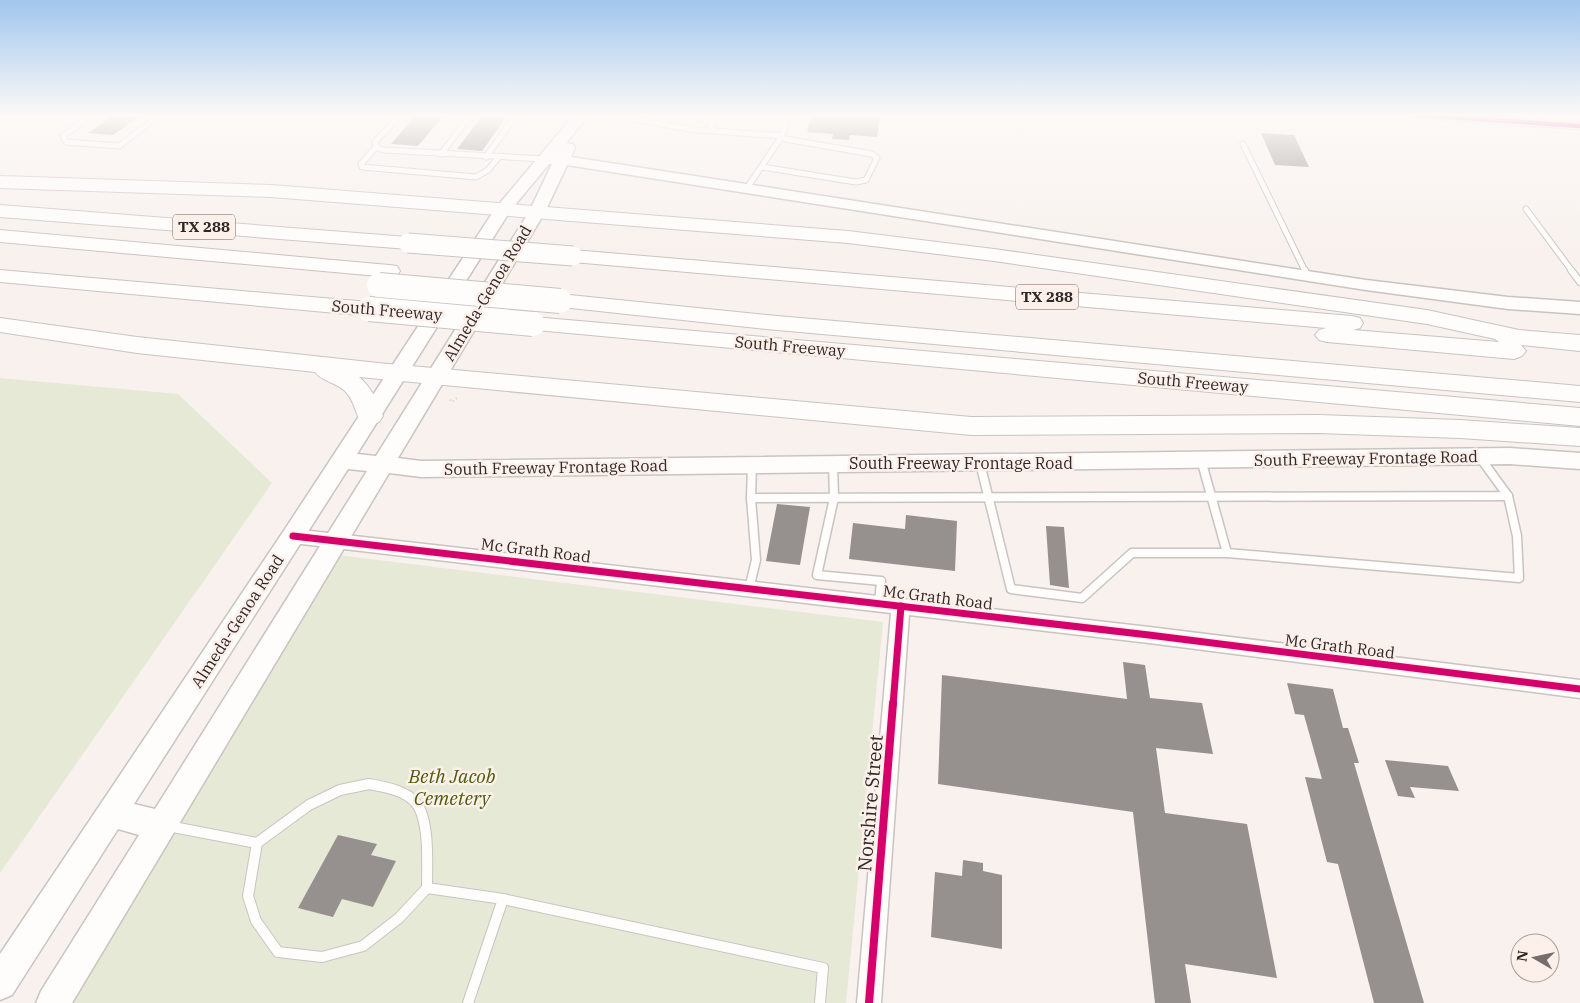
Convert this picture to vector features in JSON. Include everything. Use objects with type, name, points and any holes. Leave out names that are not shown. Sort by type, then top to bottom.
[{"type":"highway","points":[[0,182],[271,191],[848,237],[947,249],[1427,317],[1522,338]]},
{"type":"highway","name":"TX 288","points":[[0,211],[573,256],[1580,343]]},
{"type":"highway","points":[[0,236],[384,278],[565,294],[948,322],[1580,375]]},
{"type":"highway","points":[[0,251],[204,272],[384,278]]},
{"type":"highway","name":"South Freeway","points":[[0,276],[1580,417]]},
{"type":"highway","points":[[947,288],[1108,316],[1580,356]]},
{"type":"highway","points":[[565,294],[766,322],[1580,394]]},
{"type":"highway","points":[[0,326],[128,344],[308,364],[971,426],[1318,424],[1460,429],[1580,437]]},
{"type":"highway","points":[[854,352],[1171,358]]},
{"type":"highway","points":[[308,364],[339,374],[357,387],[366,400],[370,416]]},
{"type":"main road","name":"Almeda-Genoa Road","points":[[0,983],[293,536],[503,209],[551,162]]},
{"type":"main road","name":"Almeda-Genoa Road","points":[[53,1003],[161,824],[384,465],[537,212],[553,162]]},
{"type":"main road","points":[[573,162],[1306,275],[1508,303],[1580,308]]},
{"type":"main road","name":"South Freeway Frontage Road","points":[[342,460],[421,469],[1510,456],[1580,461]]},
{"type":"main road","points":[[111,813],[161,824]]},
{"type":"street","name":"Mc Grath Road","points":[[293,536],[901,606],[1580,689]]},
{"type":"street","name":"Norshire Street","points":[[869,1003],[901,606]]},
{"type":"lane","points":[[363,162],[361,164],[362,167],[468,177],[476,176],[488,170],[495,162]]},
{"type":"lane","points":[[747,188],[765,162]]},
{"type":"lane","points":[[762,167],[856,182],[866,180],[875,162]]},
{"type":"lane","points":[[1252,162],[1306,275]]},
{"type":"lane","points":[[1526,209],[1579,281]]},
{"type":"lane","points":[[980,463],[1010,589],[1082,598],[1132,553],[1227,553],[1519,578],[1517,536],[1508,496],[1480,457]]},
{"type":"lane","points":[[1200,460],[1227,553]]},
{"type":"lane","points":[[749,589],[756,560],[751,498],[752,464]]},
{"type":"lane","points":[[833,464],[834,498],[817,574],[881,581],[879,604]]},
{"type":"lane","points":[[751,498],[1508,496]]},
{"type":"lane","points":[[369,784],[397,790],[417,804],[423,822],[427,855],[427,888],[398,918],[364,946],[322,957],[278,952],[256,921],[248,896],[257,843],[309,805],[340,790],[369,784]]},
{"type":"lane","points":[[161,824],[257,843]]},
{"type":"lane","points":[[427,888],[503,899],[822,968],[820,1003]]},
{"type":"lane","points":[[468,1003],[503,899]]},
{"type":"path","points":[[450,400],[452,402],[457,398]]},
{"type":"green space","points":[[0,378],[178,394],[272,483],[0,873]]},
{"type":"green space","name":"Beth Jacob Cemetery","points":[[337,555],[883,622],[846,1003],[70,1003]]},
{"type":"building","points":[[1274,162],[1307,162],[1309,167],[1275,165]]},
{"type":"building","points":[[777,504],[810,507],[800,565],[766,561]]},
{"type":"building","points":[[906,515],[957,521],[955,571],[849,559],[853,523],[905,529]]},
{"type":"building","points":[[1046,526],[1064,527],[1069,588],[1050,585]]},
{"type":"building","points":[[1123,662],[1145,665],[1150,698],[1202,703],[1213,754],[1156,748],[1165,813],[1247,824],[1277,978],[1185,964],[1191,1003],[1155,1003],[1133,812],[938,784],[942,675],[1127,699]]},
{"type":"building","points":[[1287,683],[1333,689],[1343,728],[1348,728],[1359,763],[1354,763],[1424,1003],[1374,1003],[1338,864],[1327,862],[1305,777],[1322,779],[1304,715],[1295,714]]},
{"type":"building","points":[[1385,760],[1448,766],[1459,791],[1410,787],[1415,798],[1398,796]]},
{"type":"building","points":[[338,835],[377,844],[371,855],[396,861],[373,907],[342,899],[333,917],[298,908]]},
{"type":"building","points":[[963,860],[983,863],[983,871],[1002,875],[1002,949],[931,937],[935,872],[962,876]]},
{"type":"cycle path","points":[[293,536],[1149,635],[1580,689]]},
{"type":"cycle path","points":[[869,1003],[901,606]]}]
